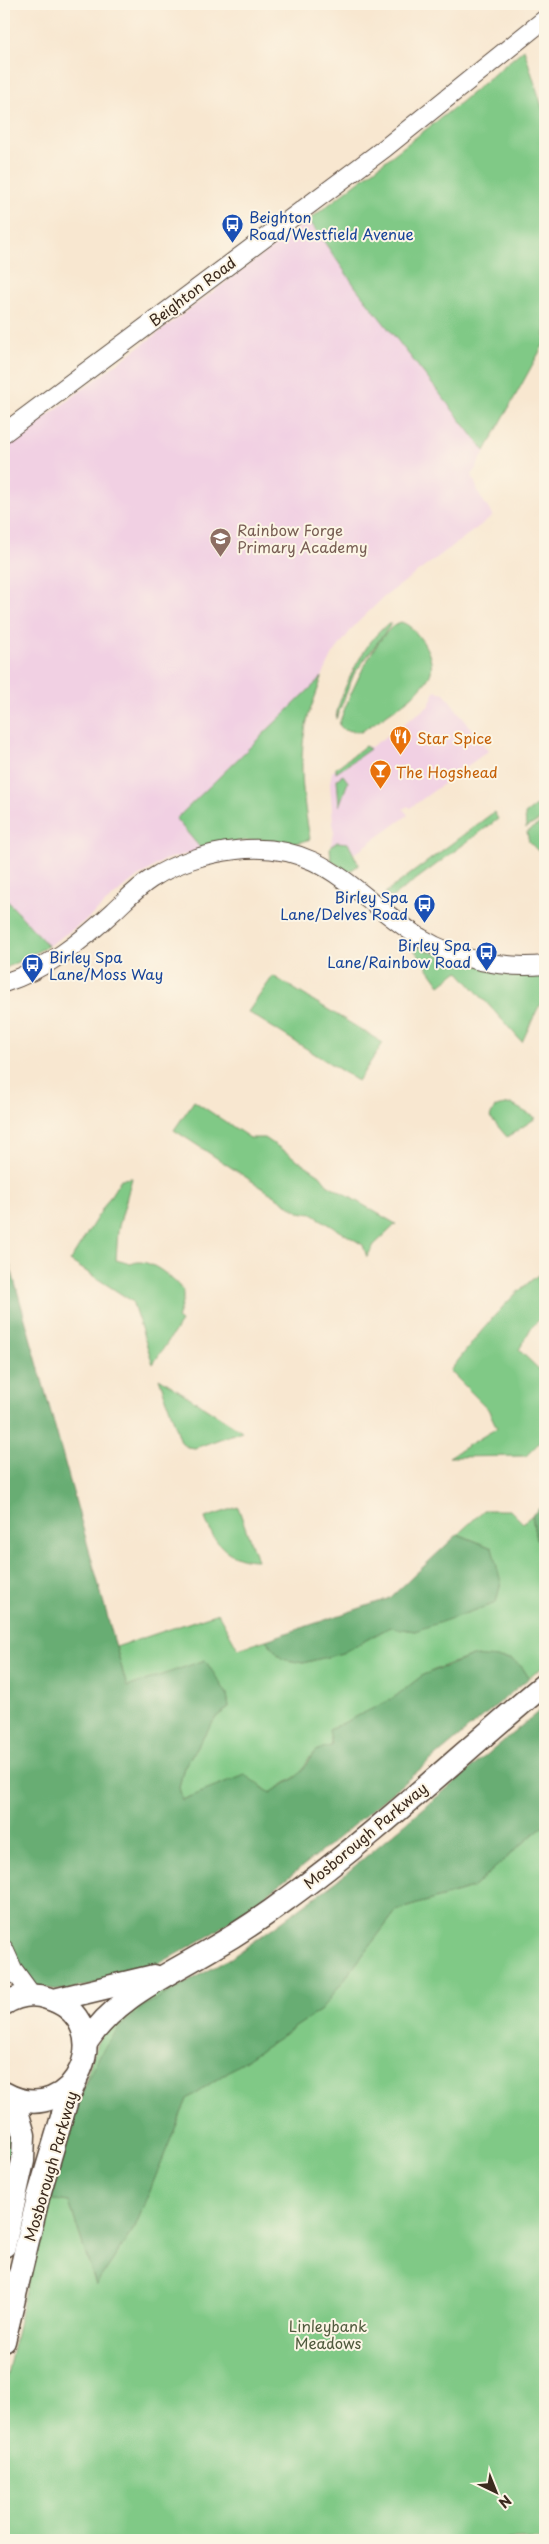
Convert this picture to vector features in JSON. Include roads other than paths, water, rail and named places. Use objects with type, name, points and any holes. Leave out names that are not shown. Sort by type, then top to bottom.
[{"type":"highway","name":"Mosborough Parkway","points":[[4,2341],[41,2189],[67,2100],[86,2056],[86,2043],[110,2012],[144,1988],[244,1930],[289,1898],[366,1837],[545,1684]]},
{"type":"highway","name":"Mosborough Parkway","points":[[54,2000],[174,1970]]},
{"type":"highway","points":[[4,2004],[32,1995],[54,2000],[66,2007],[76,2017],[86,2043]]},
{"type":"highway","points":[[8,2096],[30,2102],[48,2100],[64,2092],[76,2080]]},
{"type":"highway","name":"Mosborough Parkway","points":[[4,2246],[23,2161],[24,2135],[8,2096]]},
{"type":"street","name":"Beighton Road","points":[[4,433],[422,120],[545,19]]},
{"type":"street","points":[[4,983],[54,961],[131,894],[165,871],[211,855],[253,849],[290,853],[318,862],[350,882],[395,920],[422,938],[446,950],[495,964],[519,966],[545,965]]},
{"type":"street","points":[[4,1949],[13,1969],[32,1995]]},
{"type":"place","name":"Beighton Road/Westfield Avenue","points":[[233,244]]},
{"type":"place","name":"Rainbow Forge Primary Academy","points":[[221,557]]},
{"type":"place","name":"Star Spice","points":[[401,756]]},
{"type":"place","name":"The Hogshead","points":[[380,790]]},
{"type":"place","name":"Birley Spa Lane/Delves Road","points":[[424,924]]},
{"type":"place","name":"Birley Spa Lane/Rainbow Road","points":[[487,972]]},
{"type":"place","name":"Birley Spa Lane/Moss Way","points":[[33,984]]},
{"type":"park label","name":"Linleybank Meadows","points":[[328,2334]]}]
